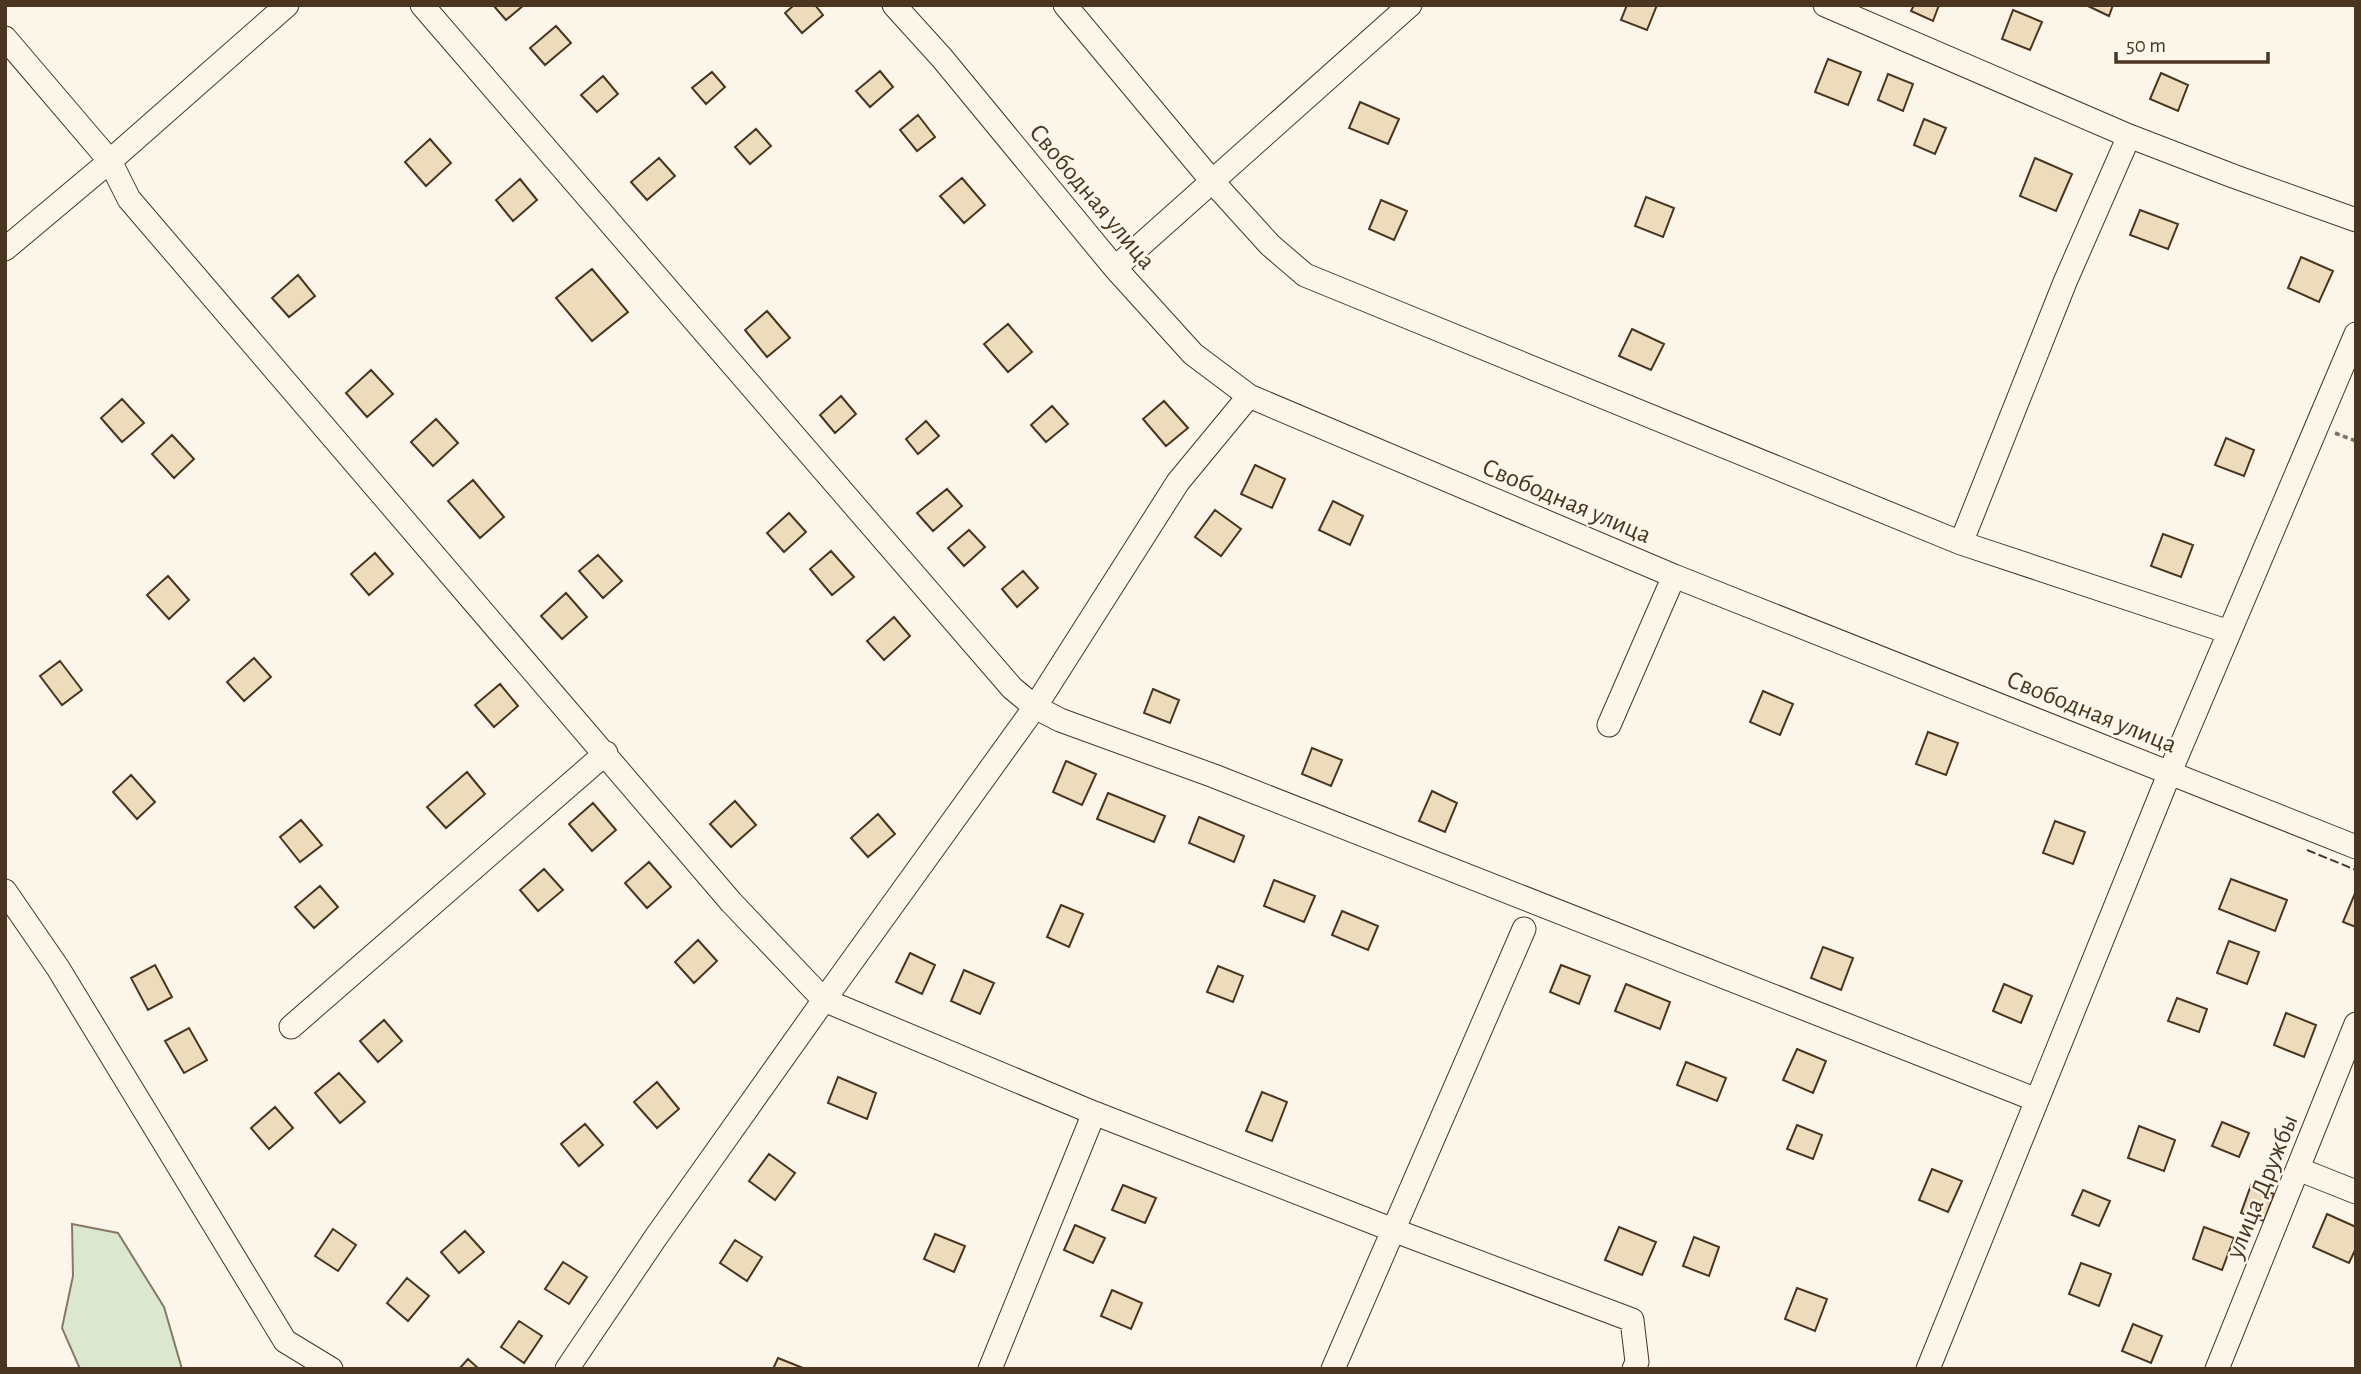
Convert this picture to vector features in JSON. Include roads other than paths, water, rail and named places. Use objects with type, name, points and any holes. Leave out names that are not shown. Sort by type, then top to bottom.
[{"type":"street","points":[[5,249],[110,161],[287,5]]},
{"type":"street","points":[[422,5],[1012,688],[1035,708],[2037,1100]]},
{"type":"street","name":"Свободная улица","points":[[894,5],[942,58],[1115,268],[1193,354],[1249,396],[1674,576],[2356,847]]},
{"type":"street","points":[[1065,5],[1212,181],[1270,245],[1305,275],[1961,543],[2229,632]]},
{"type":"street","points":[[1115,268],[1410,5]]},
{"type":"street","points":[[1825,5],[2129,135],[2356,220]]},
{"type":"street","points":[[5,38],[110,161],[129,199],[732,902],[824,1000],[1094,1113],[1632,1320],[1637,1362],[1634,1369]]},
{"type":"street","points":[[1961,543],[2065,282],[2129,135]]},
{"type":"street","points":[[1928,1369],[2170,772],[2356,334]]},
{"type":"street","points":[[567,1369],[656,1237],[1035,708],[1178,482],[1249,396]]},
{"type":"street","points":[[1609,725],[1674,576]]},
{"type":"street","points":[[291,1027],[606,753]]},
{"type":"street","points":[[5,891],[58,968],[285,1341],[331,1369]]},
{"type":"street","points":[[1333,1369],[1524,929]]},
{"type":"street","name":"улица Дружбы","points":[[2217,1369],[2356,1024]]},
{"type":"street","points":[[990,1369],[1094,1113]]},
{"type":"street","points":[[2298,1170],[2356,1192]]}]
